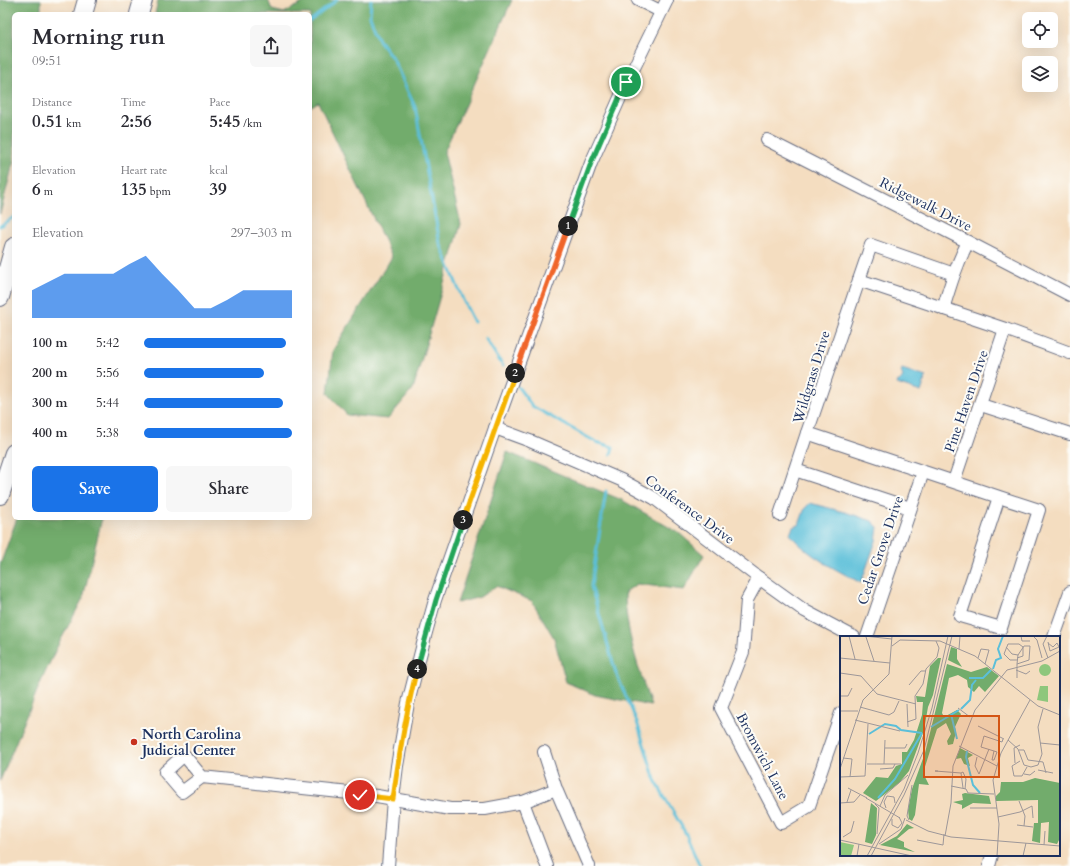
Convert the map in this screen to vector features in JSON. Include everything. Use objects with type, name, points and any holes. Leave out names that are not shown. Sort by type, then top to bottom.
[{"type":"highway","points":[[84,12],[87,0]]},
{"type":"highway","points":[[140,12],[143,0]]},
{"type":"highway","points":[[0,297],[12,254]]},
{"type":"highway","points":[[0,495],[12,459]]},
{"type":"street","points":[[638,0],[660,11]]},
{"type":"street","points":[[388,866],[397,766],[408,703],[436,600],[495,428],[591,163],[626,82],[660,11],[667,0]]},
{"type":"street","name":"Ridgewalk Drive","points":[[767,140],[1070,295]]},
{"type":"street","points":[[943,308],[954,274],[968,242]]},
{"type":"street","name":"Wildgrass Drive","points":[[954,274],[871,245],[807,432],[1038,510],[1001,628],[960,616],[999,497]]},
{"type":"street","points":[[859,280],[1005,329],[1070,353]]},
{"type":"street","name":"Pine Haven Drive","points":[[954,482],[1005,329]]},
{"type":"street","points":[[981,404],[1070,434]]},
{"type":"street","name":"Conference Drive","points":[[495,428],[530,441],[621,480],[654,498],[805,611],[852,636]]},
{"type":"street","points":[[780,515],[807,432]]},
{"type":"street","points":[[795,470],[910,508]]},
{"type":"street","name":"Cedar Grove Drive","points":[[867,636],[923,472]]},
{"type":"street","name":"Bromwich Lane","points":[[759,578],[747,600],[743,652],[721,708],[781,823],[809,806],[840,716]]},
{"type":"street","points":[[1054,636],[1070,592]]},
{"type":"street","points":[[544,752],[556,789],[589,866]]},
{"type":"street","points":[[202,776],[393,799],[450,808],[485,808],[522,802],[556,789]]},
{"type":"street","points":[[522,802],[547,866]]},
{"type":"street","points":[[989,866],[992,856]]},
{"type":"green space","points":[[0,0],[41,0],[41,12],[12,12],[12,168],[0,214]]},
{"type":"green space","points":[[158,0],[268,0],[272,10],[280,12],[155,12]]},
{"type":"green space","points":[[308,0],[512,0],[444,152],[461,224],[413,389],[388,419],[347,415],[328,393],[333,350],[392,257],[318,102],[312,106],[312,12],[286,12]]},
{"type":"green space","points":[[507,452],[622,500],[679,533],[704,555],[684,590],[637,584],[625,592],[627,621],[630,635],[651,706],[595,695],[566,682],[554,638],[532,601],[496,586],[480,597],[457,603]]},
{"type":"green space","points":[[16,520],[102,520],[83,598],[56,649],[39,686],[0,781],[0,565]]},
{"type":"water","points":[[902,369],[926,377],[921,392],[897,384],[903,376],[901,372]]},
{"type":"water","points":[[810,503],[872,521],[878,527],[876,541],[861,583],[832,568],[814,556],[790,534],[793,527],[799,525],[805,508]]},
{"type":"waterway","points":[[312,19],[337,0]]},
{"type":"waterway","points":[[371,0],[370,16],[379,40],[393,59],[415,107],[440,243],[463,300],[474,322]]},
{"type":"waterway","points":[[0,226],[12,218]]},
{"type":"waterway","points":[[485,338],[503,366]]},
{"type":"waterway","points":[[518,387],[532,406],[596,442],[613,447],[611,454]]},
{"type":"waterway","points":[[606,491],[591,586],[616,673],[637,722],[655,780],[686,834],[700,866]]},
{"type":"place","name":"North Carolina Judicial Center","points":[[134,742]]},
{"type":"route","points":[[360,795],[393,799],[408,703],[436,600],[513,377],[591,163],[626,82]]}]
